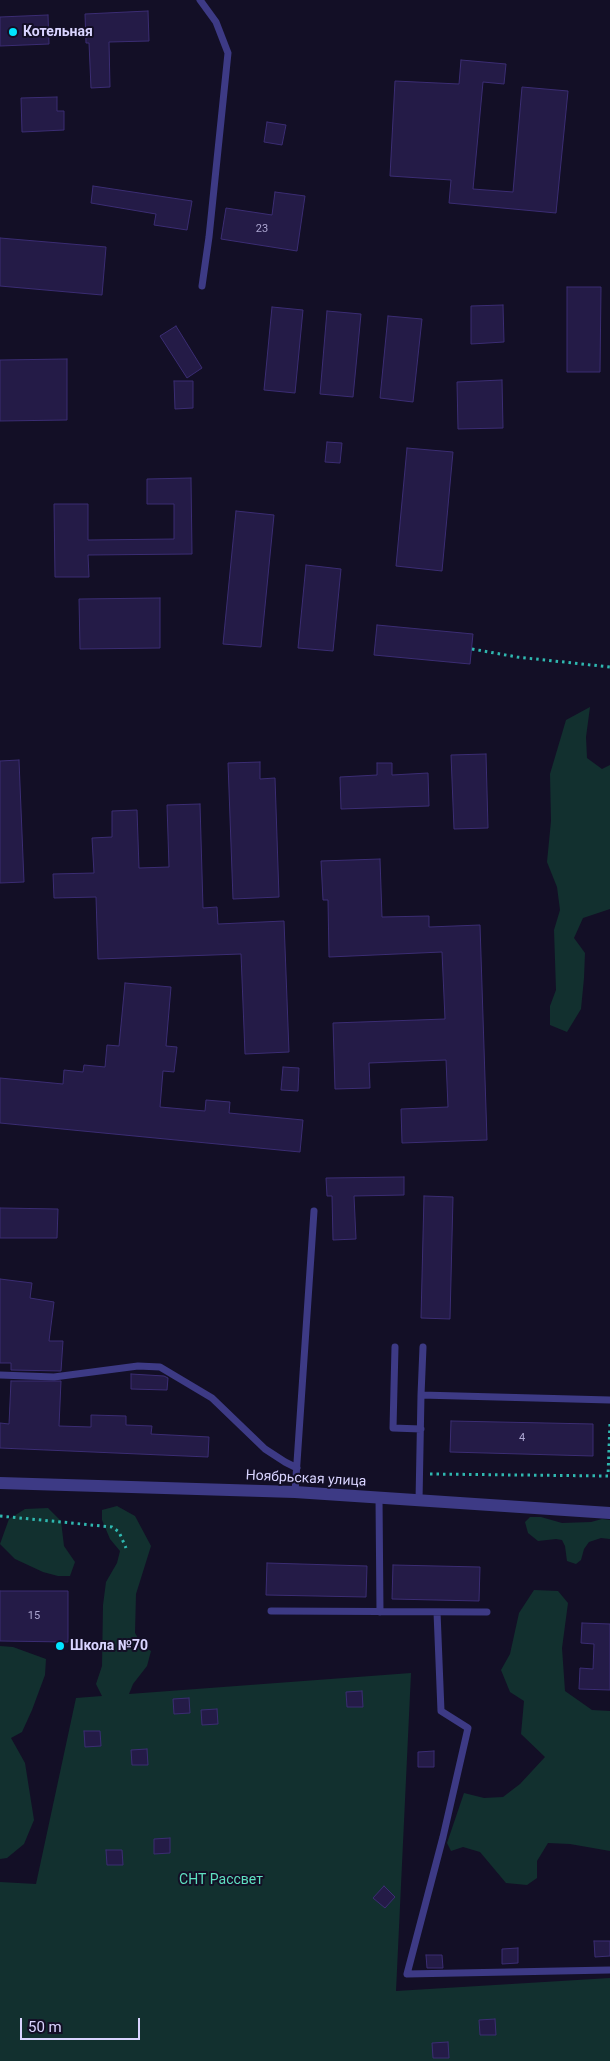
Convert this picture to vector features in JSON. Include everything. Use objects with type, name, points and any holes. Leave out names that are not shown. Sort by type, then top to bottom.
[{"type":"street","name":"Ноябрьская улица","points":[[0,1483],[295,1492],[610,1513]]},
{"type":"lane","points":[[200,0],[216,22],[228,53],[209,237],[202,286]]},
{"type":"lane","points":[[295,1492],[314,1212]]},
{"type":"lane","points":[[396,1347],[394,1428],[421,1429]]},
{"type":"lane","points":[[419,1501],[423,1347]]},
{"type":"lane","points":[[0,1375],[54,1377],[138,1366],[160,1367],[212,1398],[265,1448],[284,1462],[297,1468]]},
{"type":"lane","points":[[422,1395],[610,1400]]},
{"type":"lane","points":[[379,1498],[380,1612]]},
{"type":"lane","points":[[271,1611],[487,1612]]},
{"type":"lane","points":[[438,1612],[441,1711],[468,1728],[407,1974],[610,1970]]},
{"type":"path","points":[[472,649],[517,657],[610,667]]},
{"type":"path","points":[[420,1474],[608,1476],[610,1422]]},
{"type":"path","points":[[0,1516],[112,1527],[119,1532],[126,1548]]},
{"type":"green space","points":[[590,707],[586,737],[587,758],[602,769],[610,765],[610,909],[583,918],[574,938],[585,953],[584,978],[581,1009],[567,1032],[550,1025],[550,1006],[556,990],[554,930],[560,910],[557,887],[547,862],[551,821],[550,774],[566,720]]},
{"type":"green space","name":"СНТ Рассвет","points":[[117,1506],[135,1516],[151,1546],[136,1594],[135,1633],[142,1645],[151,1651],[147,1666],[133,1684],[129,1694],[411,1673],[396,1991],[610,1978],[610,2061],[0,2061],[0,1882],[36,1884],[76,1698],[102,1696],[96,1684],[102,1666],[103,1605],[106,1582],[117,1563],[120,1551],[110,1539],[102,1520],[102,1510]]},
{"type":"green space","points":[[48,1508],[61,1521],[64,1546],[75,1562],[70,1576],[58,1576],[43,1572],[15,1559],[0,1544],[9,1519],[25,1509]]},
{"type":"green space","points":[[530,1517],[541,1517],[562,1523],[610,1520],[610,1539],[601,1538],[589,1542],[584,1549],[581,1560],[576,1564],[567,1561],[565,1546],[562,1540],[538,1541],[528,1533],[525,1522]]},
{"type":"green space","points":[[534,1590],[558,1591],[568,1603],[562,1648],[565,1691],[592,1710],[610,1711],[610,1851],[570,1844],[548,1843],[537,1861],[537,1878],[527,1885],[506,1883],[480,1852],[463,1847],[451,1851],[447,1843],[464,1793],[484,1798],[503,1797],[520,1784],[545,1757],[521,1734],[524,1701],[510,1692],[501,1670],[510,1654],[519,1613]]},
{"type":"green space","points":[[0,1646],[13,1647],[46,1659],[45,1675],[32,1710],[22,1732],[11,1738],[25,1763],[34,1820],[24,1844],[7,1858],[0,1859]]},
{"type":"building","points":[[148,11],[149,41],[109,42],[110,87],[91,88],[89,43],[86,43],[85,14]]},
{"type":"building","points":[[48,15],[49,44],[0,46],[0,17]]},
{"type":"building","points":[[461,60],[506,64],[504,84],[483,82],[473,189],[513,192],[522,87],[568,91],[556,213],[449,203],[451,180],[390,176],[395,81],[459,84]]},
{"type":"building","points":[[57,97],[57,111],[64,111],[64,130],[22,132],[21,98]]},
{"type":"building","points":[[267,122],[286,125],[282,145],[264,142]]},
{"type":"building","points":[[93,186],[192,201],[187,230],[154,225],[156,214],[91,203]]},
{"type":"building","points":[[275,192],[305,196],[297,251],[221,239],[226,208],[272,215]]},
{"type":"building","points":[[0,238],[106,247],[102,295],[0,286]]},
{"type":"building","points":[[567,287],[601,287],[600,372],[567,372]]},
{"type":"building","points":[[503,305],[504,342],[471,344],[471,306]]},
{"type":"building","points":[[272,307],[303,310],[295,393],[264,390]]},
{"type":"building","points":[[327,311],[361,314],[353,397],[320,394]]},
{"type":"building","points":[[388,316],[422,319],[413,402],[380,398]]},
{"type":"building","points":[[176,326],[202,368],[187,378],[160,336]]},
{"type":"building","points":[[67,359],[67,420],[0,421],[0,360]]},
{"type":"building","points":[[502,380],[503,428],[458,429],[457,382]]},
{"type":"building","points":[[174,381],[193,381],[193,408],[175,409]]},
{"type":"building","points":[[327,442],[342,443],[340,463],[325,462]]},
{"type":"building","points":[[407,448],[453,452],[442,571],[396,566]]},
{"type":"building","points":[[191,478],[192,554],[88,555],[89,577],[55,577],[54,504],[88,504],[88,540],[174,539],[174,504],[147,504],[147,479]]},
{"type":"building","points":[[236,511],[274,515],[261,647],[223,644]]},
{"type":"building","points":[[306,565],[341,569],[333,651],[298,648]]},
{"type":"building","points":[[160,598],[160,648],[80,649],[79,599]]},
{"type":"building","points":[[377,625],[473,634],[470,664],[374,655]]},
{"type":"building","points":[[486,754],[488,828],[454,829],[451,755]]},
{"type":"building","points":[[19,760],[24,882],[0,883],[0,761]]},
{"type":"building","points":[[260,762],[260,779],[275,778],[279,897],[233,899],[228,763]]},
{"type":"building","points":[[377,763],[392,763],[392,775],[428,773],[429,806],[341,809],[340,777],[377,775]]},
{"type":"building","points":[[200,804],[203,908],[217,907],[218,924],[284,921],[289,1052],[245,1054],[241,954],[98,959],[96,897],[54,898],[53,874],[94,873],[92,838],[112,837],[112,811],[137,810],[139,868],[169,867],[167,805]]},
{"type":"building","points":[[380,859],[382,917],[429,916],[429,927],[480,925],[487,1140],[402,1143],[401,1109],[448,1107],[446,1060],[369,1063],[370,1088],[335,1089],[333,1023],[445,1019],[442,952],[329,957],[328,900],[323,900],[321,861]]},
{"type":"building","points":[[125,983],[171,987],[166,1046],[177,1047],[174,1072],[163,1071],[160,1107],[205,1111],[206,1100],[230,1102],[229,1113],[303,1120],[300,1152],[0,1123],[0,1078],[63,1084],[64,1070],[83,1072],[84,1065],[105,1067],[107,1045],[119,1046]]},
{"type":"building","points":[[283,1067],[299,1068],[298,1091],[281,1090]]},
{"type":"building","points":[[404,1177],[404,1195],[354,1196],[356,1239],[333,1240],[332,1196],[327,1196],[326,1178]]},
{"type":"building","points":[[424,1196],[453,1197],[450,1319],[421,1318]]},
{"type":"building","points":[[0,1208],[58,1209],[57,1238],[0,1238]]},
{"type":"building","points":[[0,1279],[32,1283],[30,1298],[54,1302],[49,1341],[63,1341],[61,1371],[11,1370],[11,1363],[0,1363]]},
{"type":"building","points":[[131,1374],[164,1376],[168,1378],[167,1390],[131,1389]]},
{"type":"building","points":[[11,1381],[61,1381],[59,1426],[91,1427],[91,1415],[126,1416],[126,1425],[152,1426],[151,1434],[209,1437],[208,1457],[0,1448],[0,1423],[9,1424]]},
{"type":"building","points":[[451,1421],[593,1424],[593,1456],[450,1452]]},
{"type":"building","points":[[267,1563],[367,1566],[366,1597],[266,1595]]},
{"type":"building","points":[[393,1565],[480,1567],[479,1601],[392,1599]]},
{"type":"building","name":"Школа №70","points":[[0,1591],[68,1591],[68,1642],[0,1641]]},
{"type":"building","points":[[582,1623],[610,1624],[610,1690],[579,1689],[580,1668],[593,1669],[594,1644],[581,1643]]},
{"type":"building","points":[[362,1691],[363,1707],[347,1707],[346,1692]]},
{"type":"building","points":[[189,1698],[190,1713],[174,1714],[173,1699]]},
{"type":"building","points":[[217,1709],[218,1724],[202,1725],[201,1710]]},
{"type":"building","points":[[84,1731],[100,1731],[101,1746],[85,1747]]},
{"type":"building","points":[[147,1749],[148,1765],[132,1765],[131,1750]]},
{"type":"building","points":[[434,1751],[434,1767],[418,1767],[418,1752]]},
{"type":"building","points":[[170,1838],[170,1853],[154,1854],[154,1839]]},
{"type":"building","points":[[106,1850],[122,1850],[123,1865],[107,1865]]},
{"type":"building","points":[[384,1886],[395,1897],[385,1908],[373,1898]]},
{"type":"building","points":[[594,1941],[610,1941],[610,1956],[595,1957]]},
{"type":"building","points":[[518,1948],[518,1963],[502,1964],[502,1949]]},
{"type":"building","points":[[426,1955],[442,1955],[443,1968],[427,1968]]},
{"type":"building","points":[[495,2019],[496,2035],[480,2035],[479,2020]]},
{"type":"building","points":[[448,2042],[449,2058],[433,2058],[432,2043]]},
{"type":"place","name":"Котельная","points":[[13,32]]},
{"type":"place","name":"Школа №70","points":[[60,1646]]}]
